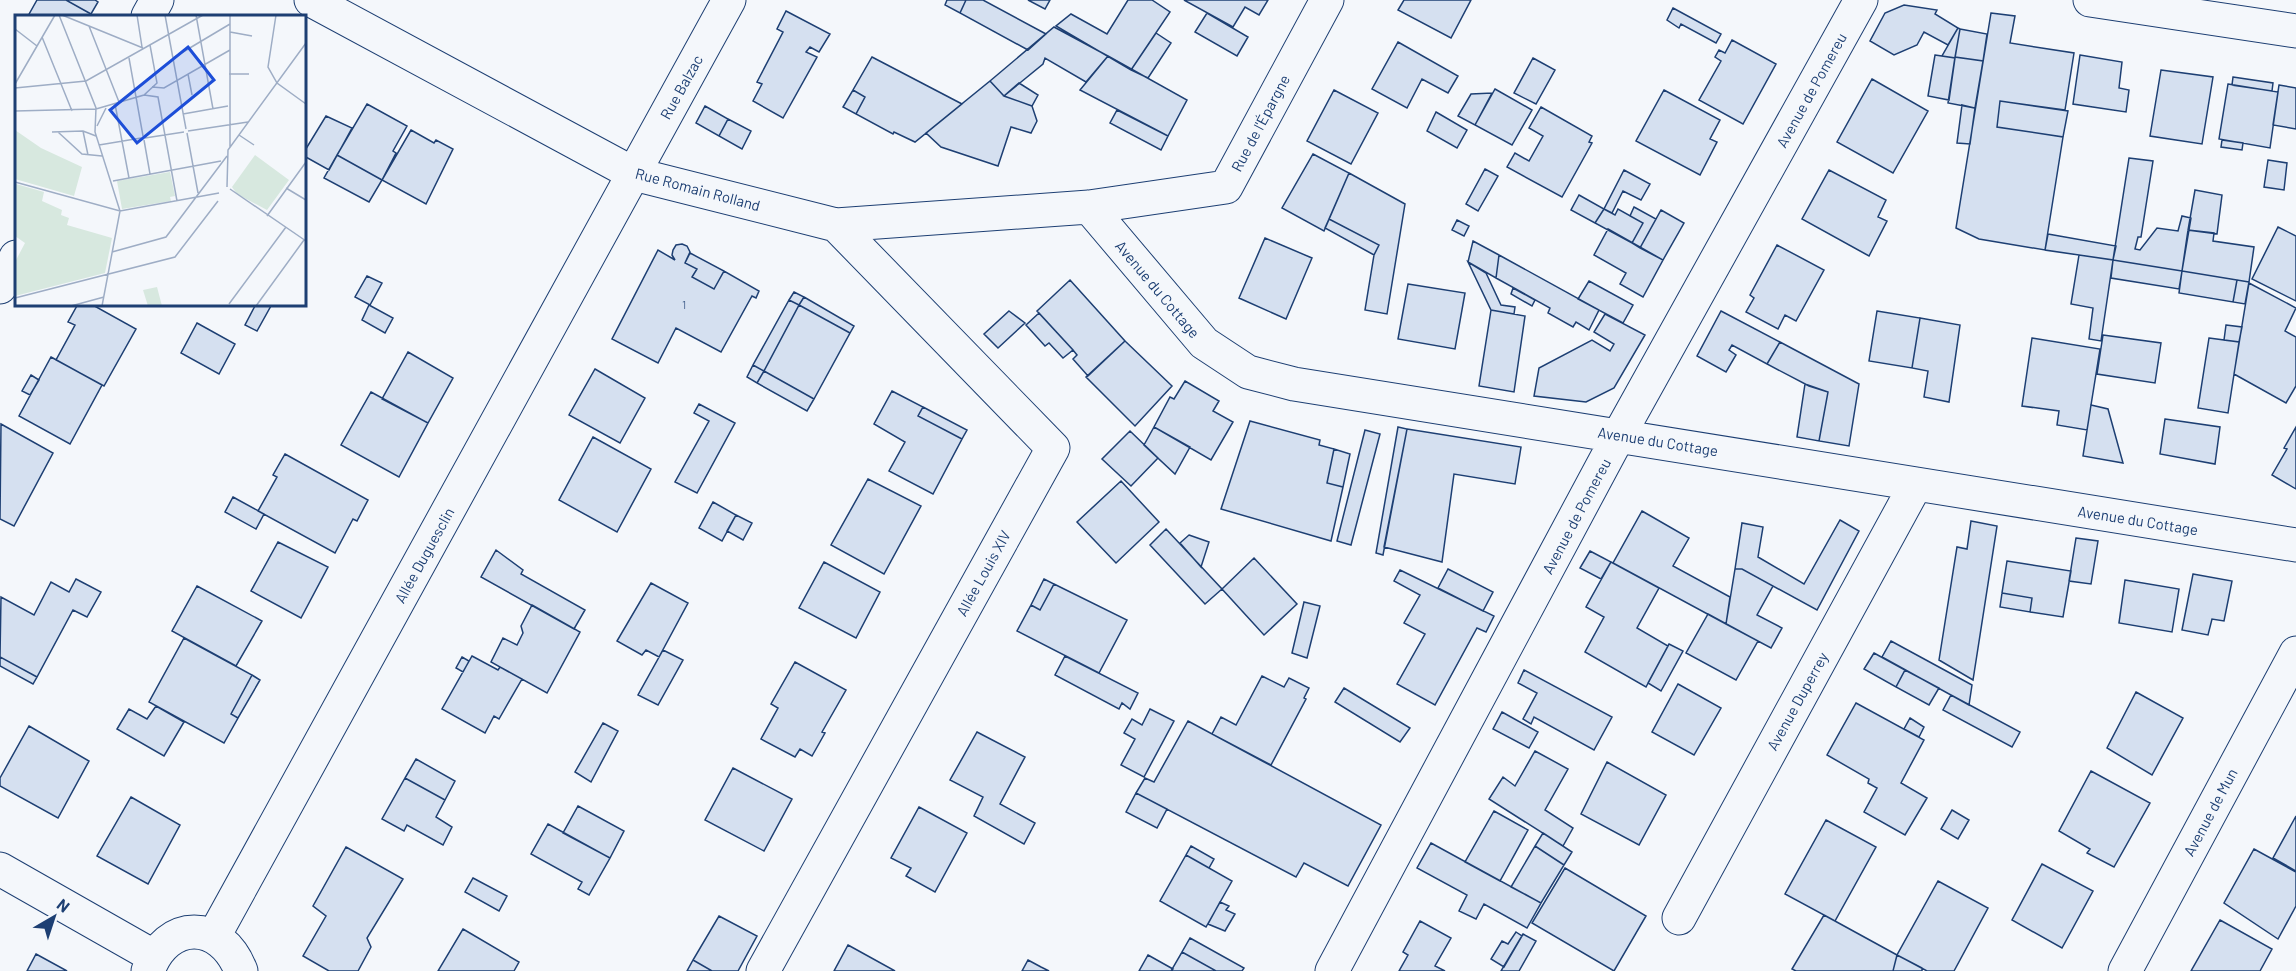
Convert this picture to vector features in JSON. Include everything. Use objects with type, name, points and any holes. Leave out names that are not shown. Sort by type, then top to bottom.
[{"type":"street","points":[[149,15],[157,0]]},
{"type":"street","name":"Rue Romain Rolland","points":[[311,0],[633,174],[836,225],[1089,207]]},
{"type":"street","name":"Rue Balzac","points":[[633,174],[729,0]]},
{"type":"street","name":"Rue de l'Épargne","points":[[1089,207],[1226,187],[1327,0]]},
{"type":"street","name":"Avenue de Pomereu","points":[[1332,971],[1619,435],[1861,0]]},
{"type":"street","points":[[2090,0],[2296,31]]},
{"type":"street","name":"Allée Duguesclin","points":[[214,936],[633,174]]},
{"type":"street","name":"Avenue du Cottage","points":[[1089,207],[1204,343],[1248,372],[1294,384],[2296,545]]},
{"type":"street","name":"Allée Louis XIV","points":[[763,971],[1053,448],[836,225]]},
{"type":"street","points":[[0,287],[15,259]]},
{"type":"street","name":"Avenue Duperrey","points":[[1679,918],[1916,484]]},
{"type":"street","name":"Avenue de Mun","points":[[2125,971],[2296,653]]},
{"type":"street","points":[[0,869],[151,964],[161,946],[173,938],[186,933],[200,933],[214,936],[226,944],[241,971]]},
{"type":"building","points":[[37,0],[66,0],[91,14],[90,15],[29,15]]},
{"type":"building","points":[[66,0],[95,0],[98,2],[91,14]]},
{"type":"building","points":[[947,0],[966,0],[960,13],[945,5]]},
{"type":"building","points":[[966,0],[983,0],[1046,34],[1028,50],[960,13]]},
{"type":"building","points":[[1028,0],[1050,0],[1045,9]]},
{"type":"building","points":[[1128,0],[1152,0],[1170,12],[1131,70],[1056,26],[1071,14],[1107,34]]},
{"type":"building","points":[[1184,0],[1268,0],[1259,15],[1245,7],[1233,27]]},
{"type":"building","points":[[1404,0],[1471,0],[1451,38],[1398,10]]},
{"type":"building","points":[[1904,5],[1937,10],[1935,14],[1958,28],[1948,45],[1924,32],[1917,45],[1894,55],[1870,41],[1885,13]]},
{"type":"building","points":[[1673,8],[1721,34],[1716,43],[1681,24],[1679,28],[1667,20]]},
{"type":"building","points":[[786,11],[830,34],[819,52],[810,47],[806,52],[817,57],[783,118],[753,101],[762,84],[757,82],[783,32],[777,29]]},
{"type":"building","points":[[1207,13],[1248,37],[1237,56],[1195,32]]},
{"type":"building","points":[[1991,13],[2015,16],[2010,43],[2074,53],[2065,110],[2000,101],[1997,127],[2063,137],[2045,250],[1979,239],[1956,228]]},
{"type":"building","points":[[1054,27],[1108,56],[1086,82],[1045,58],[1043,64],[1004,96],[990,81]]},
{"type":"building","points":[[1958,28],[1960,29],[1955,58],[1942,56]]},
{"type":"building","points":[[1960,29],[1987,34],[1983,61],[1955,57]]},
{"type":"building","points":[[1156,33],[1171,43],[1148,78],[1131,70]]},
{"type":"building","points":[[1732,40],[1776,64],[1743,124],[1699,100],[1721,61],[1715,57],[1719,50],[1725,53]]},
{"type":"building","points":[[1398,42],[1458,76],[1448,93],[1422,79],[1407,108],[1372,89]]},
{"type":"building","points":[[1935,55],[1955,58],[1949,100],[1928,96]]},
{"type":"building","points":[[2080,55],[2122,62],[2119,88],[2129,90],[2126,112],[2073,104]]},
{"type":"building","points":[[1108,56],[1187,100],[1168,136],[1080,90]]},
{"type":"building","points":[[872,57],[962,104],[915,142],[894,132],[893,134],[856,114],[865,97],[853,90]]},
{"type":"building","points":[[1955,57],[1983,61],[1975,108],[1948,103]]},
{"type":"building","points":[[1533,58],[1555,70],[1536,104],[1514,93]]},
{"type":"building","points":[[2161,70],[2213,77],[2202,144],[2150,136]]},
{"type":"building","points":[[2233,77],[2273,83],[2272,91],[2232,85]]},
{"type":"building","points":[[1872,79],[1928,111],[1893,173],[1837,142]]},
{"type":"building","points":[[990,81],[1004,96],[1032,106],[1037,121],[1031,133],[1011,127],[998,166],[941,147],[926,133]]},
{"type":"building","points":[[1019,83],[1038,95],[1032,106],[1004,96]]},
{"type":"building","points":[[2228,84],[2278,92],[2270,148],[2219,139]]},
{"type":"building","points":[[2279,85],[2296,88],[2296,129],[2273,125]]},
{"type":"building","points":[[1495,89],[1532,110],[1512,145],[1475,125]]},
{"type":"building","points":[[853,90],[865,97],[856,114],[843,107]]},
{"type":"building","points":[[1334,90],[1378,113],[1351,164],[1307,141]]},
{"type":"building","points":[[1664,90],[1720,120],[1710,139],[1717,142],[1700,175],[1636,141]]},
{"type":"building","points":[[1492,93],[1475,125],[1458,116],[1471,94]]},
{"type":"building","points":[[2000,101],[2068,111],[2063,137],[1997,127]]},
{"type":"building","points":[[367,104],[407,126],[393,151],[396,153],[382,180],[337,155]]},
{"type":"building","points":[[1962,105],[1975,108],[1970,144],[1957,143]]},
{"type":"building","points":[[705,106],[728,119],[719,136],[696,123]]},
{"type":"building","points":[[1541,107],[1592,136],[1589,142],[1592,143],[1562,197],[1507,167],[1515,153],[1529,161],[1543,136],[1529,128]]},
{"type":"building","points":[[1117,110],[1168,136],[1161,150],[1110,123]]},
{"type":"building","points":[[1436,112],[1467,130],[1457,148],[1427,131]]},
{"type":"building","points":[[326,116],[352,128],[329,170],[306,157],[306,149]]},
{"type":"building","points":[[728,119],[751,131],[742,149],[719,136]]},
{"type":"building","points":[[411,130],[434,143],[436,140],[453,149],[426,204],[382,180]]},
{"type":"building","points":[[2222,140],[2243,143],[2242,150],[2221,147]]},
{"type":"building","points":[[1313,154],[1349,173],[1324,231],[1282,208]]},
{"type":"building","points":[[337,155],[382,180],[369,202],[324,178]]},
{"type":"building","points":[[2129,158],[2153,161],[2141,237],[2138,237],[2135,249],[2140,250],[2157,228],[2178,231],[2182,216],[2191,218],[2182,271],[2113,260]]},
{"type":"building","points":[[2268,160],[2287,163],[2284,190],[2264,187]]},
{"type":"building","points":[[1485,169],[1498,176],[1478,211],[1466,204]]},
{"type":"building","points":[[1624,170],[1650,184],[1641,200],[1623,191],[1612,213],[1604,209]]},
{"type":"building","points":[[1829,170],[1886,200],[1878,217],[1887,221],[1869,256],[1802,219]]},
{"type":"building","points":[[1349,173],[1405,204],[1387,314],[1365,310],[1374,255],[1379,245],[1329,219]]},
{"type":"building","points":[[2195,190],[2222,195],[2217,234],[2188,230]]},
{"type":"building","points":[[1579,195],[1604,209],[1595,223],[1571,210]]},
{"type":"building","points":[[1634,207],[1656,219],[1640,248],[1632,243],[1643,223],[1630,216]]},
{"type":"building","points":[[1604,209],[1615,215],[1618,209],[1643,223],[1632,243],[1595,223]]},
{"type":"building","points":[[1661,210],[1684,223],[1663,260],[1640,248]]},
{"type":"building","points":[[1329,219],[1379,245],[1374,255],[1325,228]]},
{"type":"building","points":[[1457,220],[1469,226],[1464,236],[1452,230]]},
{"type":"building","points":[[2278,227],[2296,236],[2296,301],[2252,279]]},
{"type":"building","points":[[1608,229],[1663,260],[1643,297],[1620,284],[1626,273],[1594,255]]},
{"type":"building","points":[[2188,230],[2214,233],[2213,241],[2254,247],[2249,282],[2182,271]]},
{"type":"building","points":[[2048,234],[2116,246],[2113,260],[2045,250]]},
{"type":"building","points":[[1265,238],[1312,258],[1286,319],[1239,298]]},
{"type":"building","points":[[1473,241],[1499,255],[1496,278],[1468,262]]},
{"type":"building","points":[[676,245],[687,246],[690,252],[685,263],[697,269],[692,277],[714,289],[724,271],[759,291],[756,298],[752,296],[721,352],[676,328],[658,363],[612,339],[658,250],[675,260],[672,255],[673,250]]},
{"type":"building","points":[[1777,245],[1824,270],[1796,321],[1785,315],[1778,329],[1746,312],[1754,298],[1750,295]]},
{"type":"building","points":[[690,253],[724,271],[714,289],[692,277],[697,269],[685,263]]},
{"type":"building","points":[[1499,255],[1599,310],[1589,330],[1576,322],[1573,327],[1548,313],[1550,308],[1496,278]]},
{"type":"building","points":[[2079,255],[2113,260],[2101,341],[2089,339],[2093,308],[2071,304]]},
{"type":"building","points":[[2113,260],[2182,271],[2179,289],[2111,278]]},
{"type":"building","points":[[1468,262],[1486,273],[1501,305],[1515,307],[1514,314],[1491,310]]},
{"type":"building","points":[[2182,271],[2237,280],[2233,302],[2179,293]]},
{"type":"building","points":[[367,276],[382,283],[370,305],[355,297]]},
{"type":"building","points":[[1070,280],[1125,341],[1088,376],[1073,359],[1077,355],[1037,311]]},
{"type":"building","points":[[2237,280],[2249,282],[2245,304],[2233,302]]},
{"type":"building","points":[[1589,281],[1633,305],[1623,323],[1578,299]]},
{"type":"building","points":[[2249,283],[2296,308],[2285,331],[2296,337],[2296,386],[2286,403],[2234,374]]},
{"type":"building","points":[[1408,284],[1465,293],[1455,349],[1398,339]]},
{"type":"building","points":[[1513,288],[1535,300],[1532,306],[1511,294]]},
{"type":"building","points":[[794,292],[804,297],[799,305],[789,300]]},
{"type":"building","points":[[804,297],[854,326],[850,333],[799,305]]},
{"type":"building","points":[[789,300],[799,305],[764,371],[753,365]]},
{"type":"building","points":[[369,305],[393,318],[385,333],[362,320]]},
{"type":"building","points":[[799,305],[850,333],[814,399],[764,371]]},
{"type":"building","points":[[77,306],[95,306],[136,329],[104,386],[56,360],[75,325],[68,322]]},
{"type":"building","points":[[255,306],[271,306],[257,331],[245,325]]},
{"type":"building","points":[[1491,310],[1525,316],[1514,392],[1479,386]]},
{"type":"building","points":[[1009,311],[1025,323],[998,348],[984,334]]},
{"type":"building","points":[[1721,311],[1780,342],[1767,364],[1732,345],[1729,350],[1736,355],[1726,372],[1697,356]]},
{"type":"building","points":[[1877,311],[1920,318],[1912,368],[1869,361]]},
{"type":"building","points":[[1039,313],[1073,350],[1063,358],[1049,343],[1045,346],[1026,325]]},
{"type":"building","points":[[1605,314],[1645,335],[1614,388],[1586,402],[1534,396],[1539,368],[1592,340],[1610,351],[1614,344],[1594,332]]},
{"type":"building","points":[[1920,318],[1960,325],[1949,402],[1924,397],[1928,371],[1912,368]]},
{"type":"building","points":[[197,323],[235,344],[219,374],[181,353]]},
{"type":"building","points":[[2226,325],[2242,327],[2239,342],[2224,340]]},
{"type":"building","points":[[2103,335],[2161,343],[2155,383],[2097,374]]},
{"type":"building","points":[[2032,338],[2100,349],[2087,430],[2057,425],[2059,411],[2022,406]]},
{"type":"building","points":[[2209,338],[2239,342],[2228,413],[2198,408]]},
{"type":"building","points":[[1125,341],[1172,386],[1135,426],[1086,377]]},
{"type":"building","points":[[1780,342],[1859,384],[1849,446],[1819,441],[1828,392],[1809,386],[1767,364]]},
{"type":"building","points":[[408,352],[453,378],[428,423],[382,399]]},
{"type":"building","points":[[51,357],[102,385],[70,444],[19,416]]},
{"type":"building","points":[[753,365],[764,371],[757,383],[747,377]]},
{"type":"building","points":[[595,369],[645,398],[620,443],[569,415]]},
{"type":"building","points":[[764,371],[814,399],[807,411],[757,383]]},
{"type":"building","points":[[31,375],[39,380],[30,395],[22,391]]},
{"type":"building","points":[[1185,381],[1219,401],[1213,411],[1233,422],[1211,460],[1154,427],[1170,397],[1174,399]]},
{"type":"building","points":[[1805,384],[1828,392],[1819,441],[1797,437]]},
{"type":"building","points":[[892,391],[923,407],[918,416],[962,439],[933,494],[889,471],[905,442],[874,424]]},
{"type":"building","points":[[371,392],[428,423],[399,477],[341,445]]},
{"type":"building","points":[[699,404],[735,423],[697,493],[675,482],[709,421],[694,413]]},
{"type":"building","points":[[2091,405],[2108,409],[2123,463],[2083,456]]},
{"type":"building","points":[[923,407],[967,430],[962,439],[918,416]]},
{"type":"building","points":[[2165,419],[2220,427],[2215,464],[2160,454]]},
{"type":"building","points":[[1250,421],[1320,440],[1319,445],[1334,449],[1327,483],[1343,487],[1331,541],[1221,509]]},
{"type":"building","points":[[1,424],[53,453],[14,526],[0,519]]},
{"type":"building","points":[[1154,427],[1190,447],[1175,474],[1144,445]]},
{"type":"building","points":[[1398,427],[1407,429],[1383,555],[1376,553]]},
{"type":"building","points":[[2296,427],[2296,489],[2272,475]]},
{"type":"building","points":[[1407,429],[1521,447],[1515,484],[1454,474],[1442,562],[1384,547]]},
{"type":"building","points":[[1365,430],[1380,434],[1351,545],[1337,541]]},
{"type":"building","points":[[1130,431],[1158,458],[1131,486],[1102,459]]},
{"type":"building","points":[[593,437],[651,469],[617,532],[559,500]]},
{"type":"building","points":[[1334,449],[1350,454],[1343,487],[1327,483]]},
{"type":"building","points":[[285,454],[368,500],[357,521],[353,519],[335,553],[258,511],[277,477],[273,475]]},
{"type":"building","points":[[868,479],[921,506],[884,574],[831,545]]},
{"type":"building","points":[[1121,481],[1159,522],[1116,563],[1077,522]]},
{"type":"building","points":[[233,497],[264,514],[256,529],[225,512]]},
{"type":"building","points":[[713,502],[736,515],[722,541],[699,528]]},
{"type":"building","points":[[1642,511],[1689,538],[1673,566],[1730,597],[1726,624],[1613,563]]},
{"type":"building","points":[[736,515],[752,523],[743,540],[727,531]]},
{"type":"building","points":[[1840,520],[1859,531],[1817,610],[1742,569],[1735,569],[1742,523],[1763,527],[1758,557],[1804,584]]},
{"type":"building","points":[[1971,521],[1997,526],[1973,680],[1939,660],[1957,547],[1967,549]]},
{"type":"building","points":[[1166,529],[1222,589],[1205,604],[1150,545]]},
{"type":"building","points":[[1189,535],[1209,542],[1201,567],[1180,543]]},
{"type":"building","points":[[2076,538],[2098,541],[2091,584],[2069,581]]},
{"type":"building","points":[[278,542],[328,567],[301,618],[251,591]]},
{"type":"building","points":[[496,550],[523,570],[521,574],[585,610],[574,629],[481,577]]},
{"type":"building","points":[[1590,551],[1611,562],[1601,579],[1580,568]]},
{"type":"building","points":[[1254,558],[1297,604],[1264,635],[1222,589]]},
{"type":"building","points":[[2007,561],[2071,571],[2063,617],[2030,612],[2032,598],[2002,593]]},
{"type":"building","points":[[824,562],[880,592],[856,638],[799,608]]},
{"type":"building","points":[[1611,562],[1659,588],[1637,628],[1668,646],[1646,687],[1585,652],[1604,617],[1586,607]]},
{"type":"building","points":[[1448,569],[1493,592],[1483,611],[1438,588]]},
{"type":"building","points":[[1735,569],[1742,569],[1773,586],[1757,615],[1782,628],[1771,648],[1726,624]]},
{"type":"building","points":[[1400,570],[1494,616],[1486,632],[1477,628],[1435,705],[1397,684],[1425,634],[1404,623],[1420,595],[1394,581]]},
{"type":"building","points":[[2193,574],[2232,581],[2224,621],[2212,619],[2208,635],[2182,630]]},
{"type":"building","points":[[76,579],[101,592],[87,617],[73,610],[37,677],[0,657],[1,597],[34,615],[51,582],[69,592]]},
{"type":"building","points":[[1044,579],[1054,584],[1040,610],[1031,605]]},
{"type":"building","points":[[2125,580],[2179,589],[2172,632],[2119,623]]},
{"type":"building","points":[[651,583],[688,603],[659,657],[646,650],[642,655],[617,641]]},
{"type":"building","points":[[1054,584],[1127,620],[1099,673],[1017,631],[1031,605],[1040,610]]},
{"type":"building","points":[[197,586],[262,621],[236,666],[172,631]]},
{"type":"building","points":[[2002,593],[2032,598],[2030,612],[2000,607]]},
{"type":"building","points":[[1304,602],[1320,606],[1307,658],[1292,653]]},
{"type":"building","points":[[532,605],[580,632],[547,693],[491,662],[503,638],[517,645],[523,633],[521,626]]},
{"type":"building","points":[[1708,614],[1758,641],[1736,680],[1686,653]]},
{"type":"building","points":[[184,638],[252,675],[231,714],[238,718],[224,743],[149,702]]},
{"type":"building","points":[[1891,641],[1972,685],[1969,705],[1882,657]]},
{"type":"building","points":[[1669,644],[1683,651],[1661,691],[1648,683]]},
{"type":"building","points":[[663,650],[683,660],[658,705],[638,695]]},
{"type":"building","points":[[1874,653],[1905,670],[1896,687],[1864,669]]},
{"type":"building","points":[[472,656],[498,670],[500,667],[522,679],[499,719],[494,716],[485,733],[442,709]]},
{"type":"building","points":[[1065,656],[1138,693],[1130,709],[1122,703],[1119,709],[1055,675]]},
{"type":"building","points":[[0,657],[37,677],[33,684],[0,666]]},
{"type":"building","points":[[462,657],[469,661],[463,672],[456,668]]},
{"type":"building","points":[[795,662],[846,690],[822,732],[825,733],[812,756],[800,749],[795,757],[761,739],[778,708],[771,704]]},
{"type":"building","points":[[1524,670],[1612,717],[1594,750],[1534,717],[1531,724],[1523,719],[1537,693],[1518,683]]},
{"type":"building","points":[[1905,670],[1939,688],[1929,705],[1896,687]]},
{"type":"building","points":[[252,675],[260,680],[238,718],[231,714]]},
{"type":"building","points":[[1262,676],[1284,687],[1289,678],[1309,688],[1304,698],[1306,699],[1271,765],[1212,734],[1221,717],[1236,725]]},
{"type":"building","points":[[1678,684],[1721,708],[1694,755],[1652,732]]},
{"type":"building","points":[[1344,688],[1410,728],[1400,742],[1335,702]]},
{"type":"building","points":[[2136,692],[2183,718],[2152,775],[2107,748]]},
{"type":"building","points":[[1951,695],[2020,732],[2012,747],[1943,710]]},
{"type":"building","points":[[1856,703],[1924,740],[1901,783],[1927,798],[1905,835],[1864,812],[1877,788],[1868,783],[1869,779],[1827,755]]},
{"type":"building","points":[[156,706],[184,722],[164,756],[117,729],[129,709],[147,719]]},
{"type":"building","points":[[1150,709],[1174,721],[1144,777],[1121,765],[1135,739],[1124,733],[1132,719],[1142,725]]},
{"type":"building","points":[[1502,712],[1538,732],[1529,748],[1493,729]]},
{"type":"building","points":[[1910,718],[1924,727],[1919,737],[1904,729]]},
{"type":"building","points":[[1188,721],[1381,825],[1348,886],[1304,863],[1296,877],[1136,793],[1145,778],[1154,782]]},
{"type":"building","points":[[603,723],[618,731],[591,782],[575,772]]},
{"type":"building","points":[[29,726],[89,761],[58,818],[0,786],[0,778]]},
{"type":"building","points":[[977,732],[1025,757],[1000,804],[1035,823],[1024,844],[974,816],[983,797],[950,780]]},
{"type":"building","points":[[1535,751],[1568,769],[1545,810],[1573,828],[1563,846],[1489,799],[1503,777],[1515,786]]},
{"type":"building","points":[[416,759],[455,781],[445,800],[405,778]]},
{"type":"building","points":[[1607,762],[1666,795],[1639,845],[1581,814]]},
{"type":"building","points":[[733,768],[792,799],[764,851],[705,820]]},
{"type":"building","points":[[2091,771],[2150,803],[2114,867],[2087,853],[2090,849],[2059,831]]},
{"type":"building","points":[[405,778],[445,800],[436,817],[452,827],[443,845],[407,825],[404,831],[382,819]]},
{"type":"building","points":[[1136,793],[1167,809],[1157,828],[1126,812]]},
{"type":"building","points":[[131,797],[180,825],[148,884],[97,856]]},
{"type":"building","points":[[578,806],[624,831],[610,858],[563,833]]},
{"type":"building","points":[[919,807],[967,833],[935,892],[906,876],[911,868],[891,858]]},
{"type":"building","points":[[1952,810],[1969,820],[1958,839],[1941,829]]},
{"type":"building","points":[[1494,811],[1528,830],[1500,881],[1465,862]]},
{"type":"building","points":[[2296,816],[2296,871],[2273,858]]},
{"type":"building","points":[[1826,820],[1876,847],[1835,921],[1785,894]]},
{"type":"building","points":[[548,824],[610,858],[589,895],[578,889],[582,882],[531,854]]},
{"type":"building","points":[[1543,833],[1572,852],[1564,865],[1535,846]]},
{"type":"building","points":[[1431,843],[1541,903],[1527,928],[1484,904],[1476,919],[1459,911],[1467,895],[1417,868]]},
{"type":"building","points":[[1191,846],[1214,859],[1209,868],[1186,855]]},
{"type":"building","points":[[1535,846],[1564,865],[1541,903],[1511,887]]},
{"type":"building","points":[[346,847],[403,879],[367,938],[371,947],[358,971],[329,971],[303,956],[326,916],[313,906]]},
{"type":"building","points":[[2254,849],[2296,872],[2296,906],[2278,939],[2224,903]]},
{"type":"building","points":[[1186,855],[1232,881],[1206,927],[1160,901]]},
{"type":"building","points":[[2042,864],[2093,891],[2062,948],[2012,920]]},
{"type":"building","points":[[1565,868],[1646,916],[1614,971],[1532,923]]},
{"type":"building","points":[[473,878],[507,896],[499,911],[465,892]]},
{"type":"building","points":[[1938,881],[1988,908],[1954,971],[1927,971],[1897,955]]},
{"type":"building","points":[[1220,902],[1229,906],[1226,910],[1235,914],[1225,931],[1208,924]]},
{"type":"building","points":[[1824,915],[1897,955],[1893,971],[1796,971],[1792,969]]},
{"type":"building","points":[[719,916],[757,936],[738,971],[712,971],[693,960]]},
{"type":"building","points":[[2220,920],[2272,949],[2260,971],[2191,971]]},
{"type":"building","points":[[1420,921],[1451,938],[1435,966],[1445,971],[1399,971],[1408,955],[1403,952]]},
{"type":"building","points":[[463,929],[519,962],[514,971],[438,971]]},
{"type":"building","points":[[1516,932],[1522,936],[1504,967],[1491,959],[1502,941],[1508,944]]},
{"type":"building","points":[[1523,934],[1536,941],[1519,971],[1501,971]]},
{"type":"building","points":[[1190,938],[1244,968],[1242,971],[1216,971],[1182,952]]},
{"type":"building","points":[[848,945],[895,971],[834,971]]},
{"type":"building","points":[[1182,952],[1216,971],[1171,971]]},
{"type":"building","points":[[36,954],[67,971],[27,971]]},
{"type":"building","points":[[1148,955],[1173,969],[1171,971],[1139,971]]},
{"type":"building","points":[[1897,955],[1922,968],[1922,971],[1893,971]]},
{"type":"building","points":[[693,960],[712,971],[687,971]]},
{"type":"building","points":[[1028,960],[1041,967],[1049,971],[1022,971]]}]
